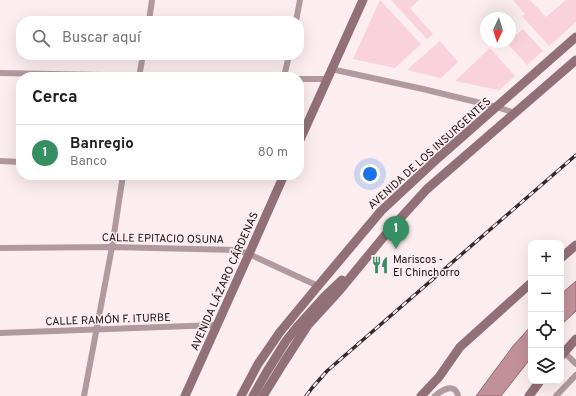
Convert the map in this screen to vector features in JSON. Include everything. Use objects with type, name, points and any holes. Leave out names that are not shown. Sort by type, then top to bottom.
[{"type":"main road","points":[[304,131],[363,0]]},
{"type":"main road","name":"AVENIDA DE LOS INSURGENTES","points":[[241,396],[258,364],[280,332],[381,211],[438,158],[576,38]]},
{"type":"main road","points":[[263,396],[308,325],[336,295],[386,234],[427,189],[576,60]]},
{"type":"main road","name":"AVENIDA LÁZARO CÁRDENAS","points":[[185,396],[282,180]]},
{"type":"main road","points":[[564,255],[576,245]]},
{"type":"main road","points":[[253,396],[286,341],[297,327],[325,296],[367,257]]},
{"type":"main road","points":[[421,396],[439,377],[460,347],[528,286]]},
{"type":"main road","points":[[564,352],[576,339]]},
{"type":"main road","points":[[529,396],[538,384]]},
{"type":"street","points":[[150,16],[152,0]]},
{"type":"street","points":[[297,16],[300,0]]},
{"type":"street","points":[[140,72],[142,60]]},
{"type":"street","points":[[285,72],[288,60]]},
{"type":"street","points":[[331,69],[497,107],[515,113]]},
{"type":"street","points":[[0,73],[16,73]]},
{"type":"street","points":[[304,79],[327,79]]},
{"type":"street","points":[[0,161],[16,162]]},
{"type":"street","points":[[84,396],[112,246],[122,180]]},
{"type":"street","name":"CALLE EPITACIO OSUNA","points":[[0,248],[112,246],[237,250],[249,254],[318,286]]},
{"type":"street","name":"CALLE RAMÓN F. ITURBE","points":[[0,333],[216,325]]},
{"type":"street","points":[[564,355],[576,364]]},
{"type":"street","points":[[556,396],[576,375]]},
{"type":"street","points":[[435,396],[440,391],[450,388],[454,389],[458,396]]},
{"type":"shaded area","points":[[380,0],[421,44],[395,68],[353,59]]},
{"type":"shaded area","points":[[391,0],[419,0],[410,8],[433,34],[427,39]]},
{"type":"shaded area","points":[[513,0],[530,0],[546,17],[566,0],[576,0],[576,22],[549,46],[522,16],[525,14]]},
{"type":"shaded area","points":[[523,29],[543,51],[527,65],[512,48],[516,48],[516,35]]},
{"type":"shaded area","points":[[440,41],[458,62],[441,78],[407,70]]},
{"type":"shaded area","points":[[490,48],[515,76],[499,90],[455,81]]},
{"type":"shaded area","points":[[576,281],[576,311],[564,322],[564,312],[564,291]]},
{"type":"shaded area","points":[[528,329],[528,362],[501,396],[476,396],[513,346]]},
{"type":"railway","points":[[306,396],[327,371],[576,155]]},
{"type":"place","name":"Banregio","points":[[396,249]]},
{"type":"place","name":"Mariscos - El Chinchorro","points":[[380,265]]}]
